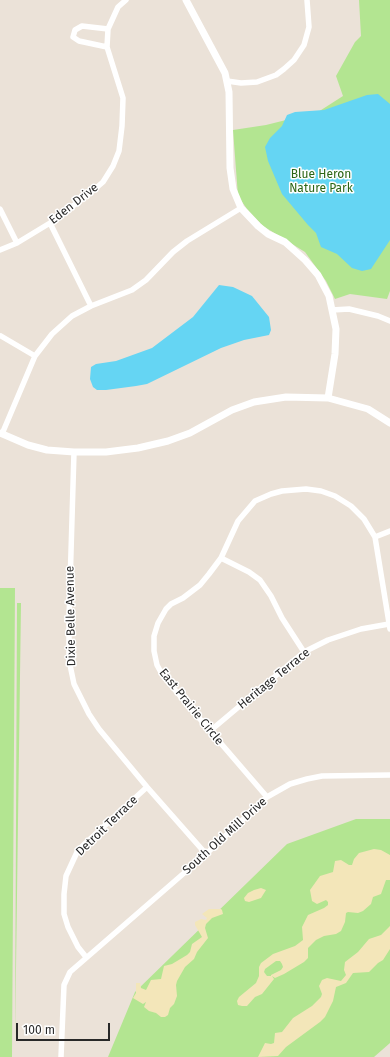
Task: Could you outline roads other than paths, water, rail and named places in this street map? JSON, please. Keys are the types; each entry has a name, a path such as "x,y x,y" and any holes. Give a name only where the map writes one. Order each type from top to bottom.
{"street":[{"name":"Eden Drive","path":"0,250 17,243 50,223 103,182 113,166 119,151 123,98 107,48 108,28 118,7 126,0"},
{"path":"186,0 226,73 229,92 230,168 233,189 241,208 258,226 268,234 285,242 306,260 318,275 329,296 336,329 335,354 328,398"},
{"path":"227,81 241,83 257,82 276,75 294,60 304,45 309,27 307,0"},
{"path":"107,48 79,41 73,37 75,30 82,26 108,28"},
{"path":"241,208 187,241 173,252 146,280 132,290 91,306 72,316 52,334 35,356 1,433 28,446 47,450 106,452 138,448 168,441 190,433 232,410 254,402 286,397 328,398 368,409 390,423"},
{"path":"0,209 17,243"},
{"path":"50,223 91,306"},
{"path":"332,310 349,309 378,316 390,321"},
{"path":"1,336 35,356"},
{"name":"Dixie Belle Avenue","path":"74,452 69,627 69,660 74,684 89,714 99,728 147,787 206,854"},
{"name":"East Prairie Circle","path":"267,797 163,676 157,665 154,651 154,636 158,623 166,609 171,604 183,598 200,585 221,558 238,521 246,511 255,501 271,494 282,490 306,489 321,491 335,496 351,506 364,519 375,538"},
{"path":"389,626 375,538 390,531"},
{"path":"221,558 249,572 260,580 304,652"},
{"name":"Heritage Terrace","path":"210,731 304,652 334,638 360,630 389,626"},
{"name":"South Old Mill Drive","path":"61,1057 64,985 70,972 86,956 206,854 267,797 290,784 322,776 390,775"},
{"name":"Detroit Terrace","path":"86,956 78,947 68,927 64,914 66,876 78,850 147,787"}],"water":[{"path":"378,94 390,104 390,240 371,269 362,271 352,268 337,254 321,247 316,233 282,194 268,161 265,147 270,138 282,126 287,115 295,112 324,110 367,95"},
{"path":"219,285 233,287 252,296 269,317 271,330 269,335 244,340 221,348 147,384 106,390 97,390 93,387 90,379 91,367 96,364 116,361 152,348 193,317"}],"park label":[{"name":"Blue Heron Nature Park","path":"321,182"}]}
